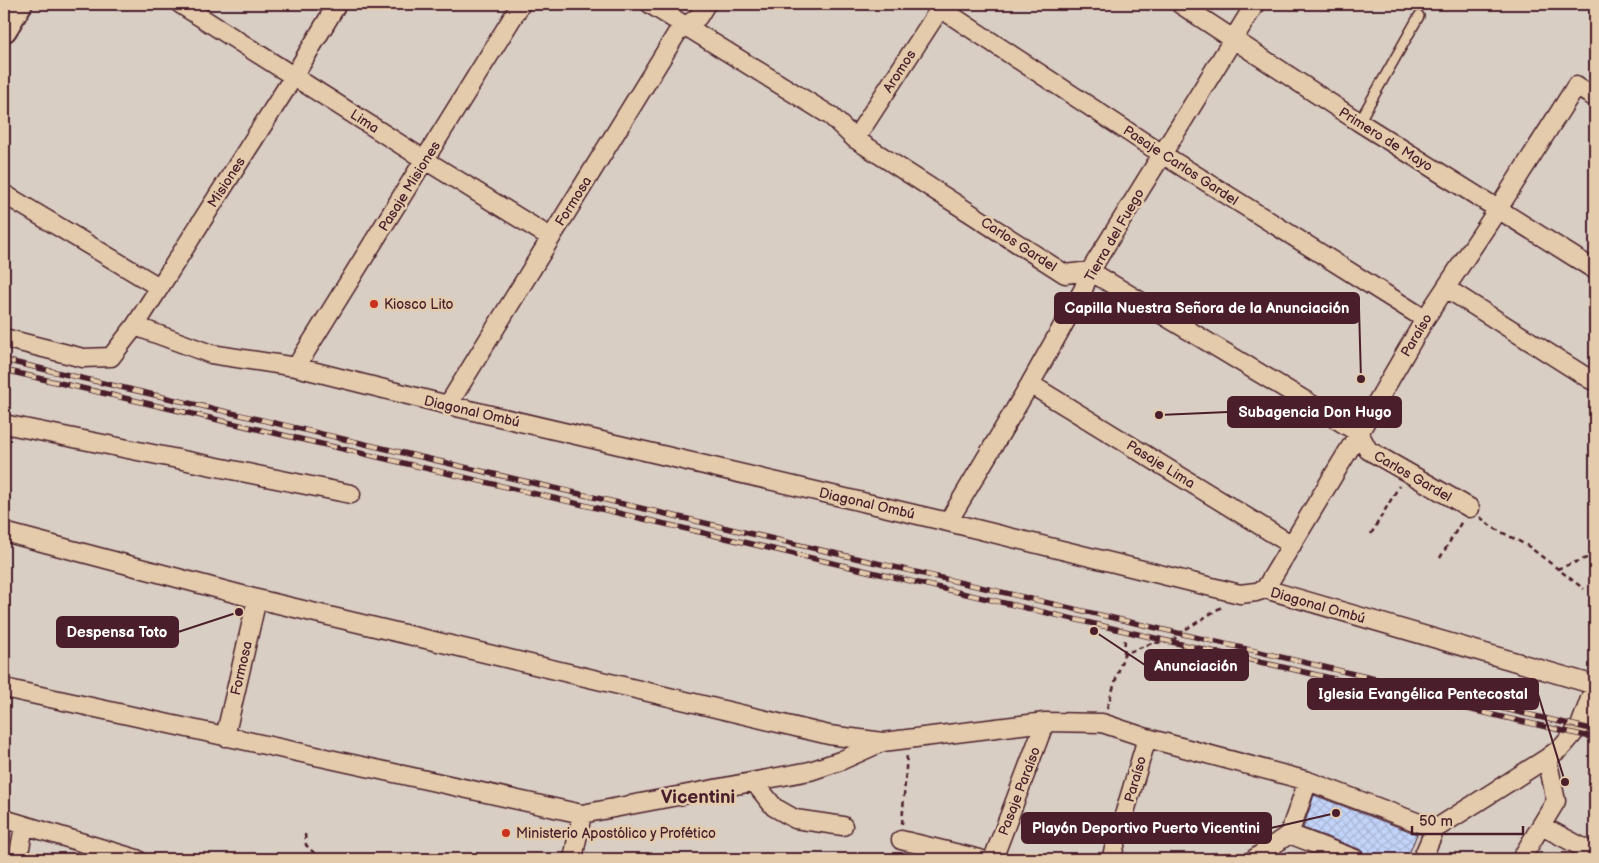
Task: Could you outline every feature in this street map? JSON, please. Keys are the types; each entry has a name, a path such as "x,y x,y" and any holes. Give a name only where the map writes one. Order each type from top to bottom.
{"street":[{"path":"4,29 19,4"},
{"name":"Lima","path":"180,4 424,160 550,237"},
{"name":"Misiones","path":"4,338 82,358 111,357 135,326 338,4"},
{"name":"Pasaje Misiones","path":"296,368 521,4"},
{"name":"Carlos Gardel","path":"650,4 831,116 855,138 1065,274 1090,271 1359,433 1368,450 1470,508"},
{"name":"Formosa","path":"448,405 677,33 698,17 706,4"},
{"name":"Primero de Mayo","path":"1180,4 1359,122 1595,270"},
{"name":"Tierra del Fuego","path":"948,522 1030,384 1083,290 1090,271 1254,4"},
{"name":"Aromos","path":"855,138 941,6"},
{"name":"Pasaje Carlos Gardel","path":"941,6 1162,154 1425,319"},
{"name":"Paraíso","path":"1265,589 1425,319 1576,86 1595,98"},
{"path":"4,194 159,287"},
{"path":"1446,288 1591,380"},
{"name":"Diagonal Ombú","path":"135,326 212,354 296,368 948,522 1240,594 1265,589 1595,685"},
{"name":"Pasaje Lima","path":"1030,384 1292,545"},
{"path":"4,424 351,494"},
{"path":"4,532 257,599 829,735 883,742"},
{"name":"Formosa","path":"225,736 257,599"},
{"path":"1422,859 1435,829 1548,758 1562,747 1580,726 1595,685"},
{"path":"4,688 582,814 810,771 840,761 883,742 1045,722 1102,723 1147,738 1308,781 1435,829"},
{"name":"Pasaje Paraíso","path":"993,859 1045,722"},
{"name":"Paraíso","path":"1115,856 1147,738"},
{"path":"1521,859 1556,801 1548,758"},
{"path":"1254,859 1290,834 1308,781"},
{"path":"754,782 774,806 795,819 843,826"},
{"path":"573,859 582,814"},
{"path":"4,819 101,854 137,859"},
{"path":"18,859 24,826"},
{"path":"1542,826 1595,854"},
{"path":"1290,834 1355,859"},
{"path":"901,840 980,859"}],"lane":[{"path":"1359,122 1419,16"}],"path":[{"path":"1371,534 1407,473"},
{"path":"1440,558 1470,508 1492,527 1528,546 1584,589"},
{"path":"1557,568 1595,555"},
{"path":"1124,654 1152,643 1172,642 1180,633 1240,594"},
{"path":"1102,723 1124,654 1125,640"},
{"path":"901,840 908,738"},
{"path":"306,834 306,845 320,859"}],"building":[{"path":"1314,795 1417,834 1407,859 1372,859 1365,857 1359,849 1303,828"}],"railway":[{"path":"4,360 1595,730"},
{"path":"4,370 1172,642 1595,738"}],"place":[{"name":"Kiosco Lito","path":"374,304"},
{"name":"Capilla Nuestra Señora de la Anunciación","path":"1361,379"},
{"name":"Subagencia Don Hugo","path":"1159,415"},
{"name":"Despensa Toto","path":"239,612"},
{"name":"Anunciación","path":"1094,631"},
{"name":"Iglesia Evangélica Pentecostal","path":"1565,782"},
{"name":"Playón Deportivo Puerto Vicentini","path":"1336,813"},
{"name":"Ministerio Apostólico y Profético","path":"506,833"}],"district":[{"name":"Vicentini","path":"698,796"}]}
